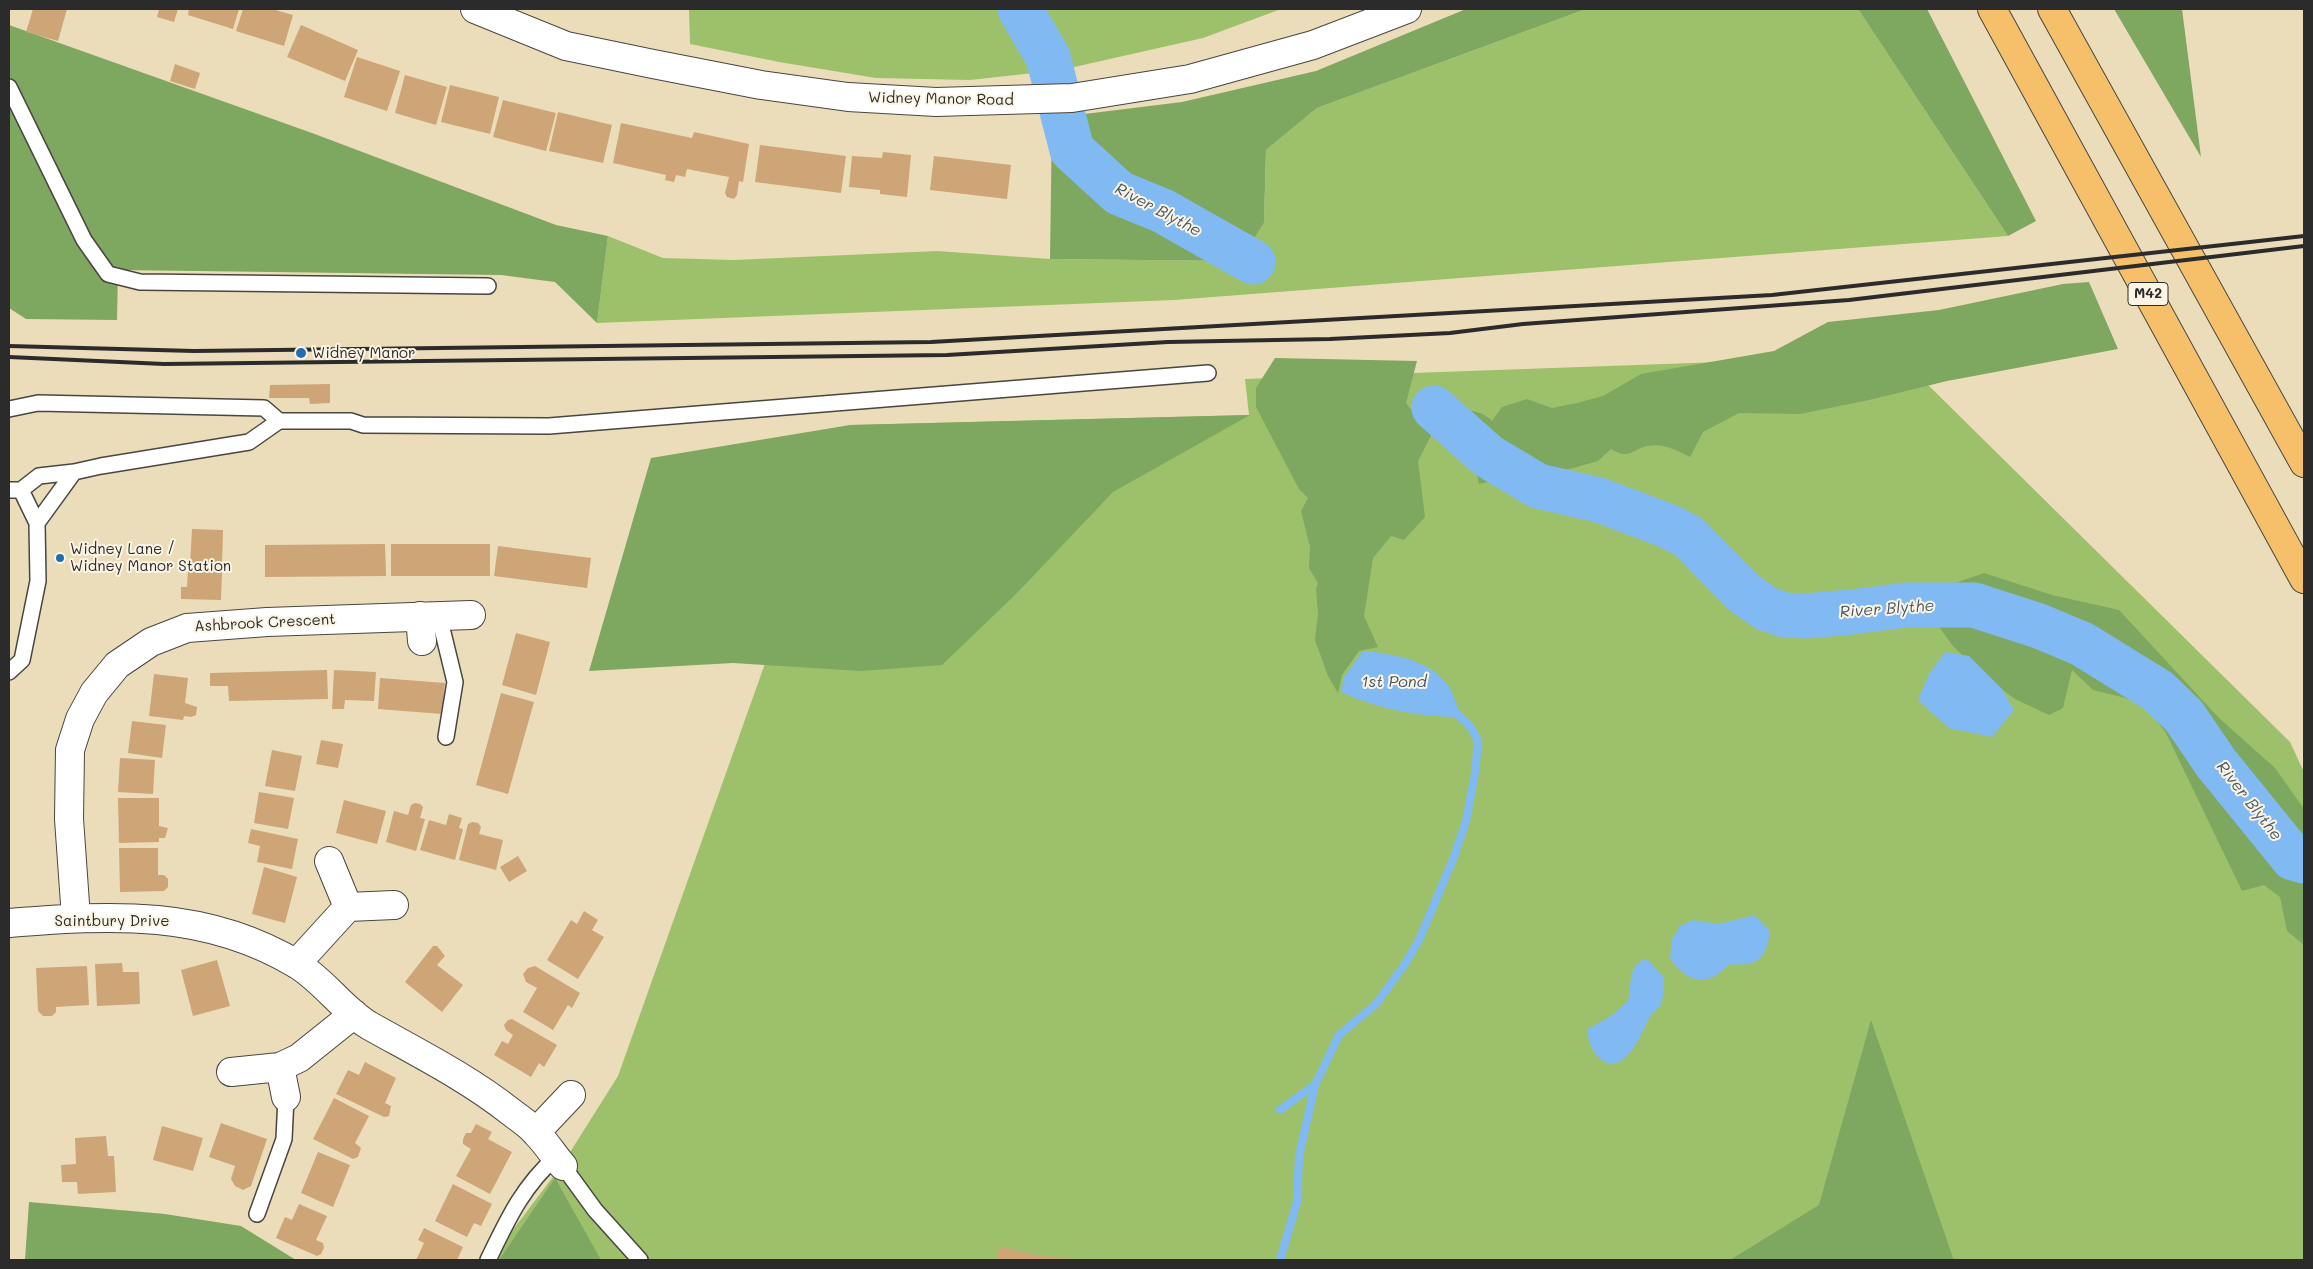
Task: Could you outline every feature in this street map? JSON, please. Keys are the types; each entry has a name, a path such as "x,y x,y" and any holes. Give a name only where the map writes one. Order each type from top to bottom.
{"highway":[{"name":"M42","path":"1992,9 2304,578"},
{"path":"2052,9 2304,463"}],"street":[{"name":"Widney Manor Road","path":"475,9 566,46 761,84 858,97 936,102 1072,98 1190,80 1313,45 1407,9"},
{"name":"Ashbrook Crescent","path":"76,918 69,819 70,750 80,719 94,693 116,665 150,642 186,628 267,622 427,624 471,615"},
{"path":"329,861 348,907"},
{"path":"296,964 348,907 394,905"},
{"name":"Saintbury Drive","path":"9,923 76,918 156,918 194,924 237,936 296,964 334,994 367,1024 482,1089 536,1132 559,1162"},
{"path":"231,1072 280,1067 299,1058 354,1014"},
{"path":"280,1067 286,1098"},
{"path":"536,1132 571,1095"}],"lane":[{"path":"9,87 84,240 108,274 140,282 488,286"},
{"path":"9,672 22,660 38,580 37,523 15,490 39,476 74,472 249,442 279,421 351,421 363,425 549,426 1208,373"},
{"path":"9,410 38,403 264,408 279,421"},
{"path":"37,523 74,472"},
{"path":"427,624 455,682 446,737"},
{"path":"257,1214 284,1138 286,1098"},
{"path":"488,1260 517,1201 539,1172 559,1162 595,1210 640,1260"}],"green space":[{"path":"689,9 1281,9 1203,38 1061,70 970,80 876,78 779,62 690,44"},
{"path":"1466,9 1586,9 1317,108 1266,150 1264,223 1240,261 1050,259 1052,118 1182,102 1316,71"},
{"path":"1586,9 1858,9 2008,236 1174,300 597,323 608,236 663,258 734,260 937,251 1050,259 1240,261 1264,223 1266,150 1317,108"},
{"path":"1858,9 1927,9 2036,221 2008,236"},
{"path":"2114,9 2182,9 2201,157"},
{"path":"9,25 312,133 556,225 608,236 597,323 555,282 501,275 118,270 117,320 26,319 9,308"},
{"path":"2089,282 2118,349 1947,381 1800,414 1739,413 1703,432 1690,457 1670,448 1654,445 1643,447 1627,454 1611,449 1598,461 1566,470 1564,485 1554,513 1504,478 1479,484 1472,451 1451,440 1452,424 1461,410 1481,413 1492,421 1502,407 1527,399 1552,408 1603,396 1641,374 1774,351 1828,322 1939,310 2063,284"},
{"path":"1275,358 1417,361 1406,403 1417,417 1438,422 1418,461 1425,517 1404,540 1391,536 1373,558 1364,616 1378,647 1359,651 1342,675 1338,693 1328,676 1315,640 1318,614 1316,589 1318,583 1309,568 1310,547 1301,511 1308,498 1299,489 1256,407 1256,388"},
{"path":"1776,360 1919,376 2290,742 2304,772 2304,1260 490,1260 562,1165 618,1076 850,425 1249,415 1245,379"},
{"path":"1250,415 1113,492 1017,593 942,665 861,671 733,663 589,671 651,458 850,425"},
{"path":"1984,573 2052,595 2119,610 2219,718 2275,768 2304,809 2304,945 2287,931 2280,897 2264,885 2242,891 2166,733 2149,710 2130,699 2093,690 2072,670 2063,708 2049,715 2015,699 1980,673 1953,646 1939,627 1938,589"},
{"path":"1871,1020 1953,1258 1957,1260 1730,1260 1819,1205"},
{"path":"555,1178 601,1260 499,1260"},
{"path":"29,1202 165,1214 241,1226 296,1260 25,1260"}],"water":[{"name":"1st Pond","path":"1363,651 1408,659 1435,672 1446,682 1454,695 1458,710 1453,717 1410,713 1368,703 1341,692 1344,677"},
{"path":"1945,652 1969,656 2002,689 2014,710 1992,737 1949,728 1918,700 1929,674"},
{"path":"1755,915 1770,931 1763,955 1754,962 1739,965 1729,964 1713,977 1698,979 1684,973 1670,959 1672,939 1681,925 1693,920 1718,924"},
{"path":"1647,959 1664,977 1661,1004 1651,1015 1629,1054 1618,1063 1610,1064 1598,1057 1594,1051 1590,1044 1588,1029 1611,1016 1628,1001 1633,970 1641,961"}],"building":[{"path":"33,9 67,9 58,41 26,32"},
{"path":"159,9 178,9 174,22 157,17"},
{"path":"189,9 239,9 233,29 188,15"},
{"path":"243,9 272,9 293,15 284,46 236,31"},
{"path":"301,25 358,50 345,81 287,57"},
{"path":"357,57 400,71 387,111 344,97"},
{"path":"175,64 200,73 195,89 170,81"},
{"path":"405,75 447,87 436,125 395,113"},
{"path":"450,85 499,97 490,134 441,122"},
{"path":"503,100 556,113 546,151 493,137"},
{"path":"558,112 612,125 603,163 549,151"},
{"path":"621,123 692,138 694,132 749,144 743,182 739,181 737,195 734,199 727,197 725,193 729,177 687,169 685,177 676,175 674,182 665,180 666,175 613,163"},
{"path":"760,145 846,156 841,193 755,182"},
{"path":"883,152 911,155 907,197 880,194 880,190 849,187 852,156 882,158"},
{"path":"934,156 1011,165 1007,199 930,190"},
{"path":"330,384 330,403 310,404 309,398 269,398 270,385"},
{"path":"192,529 223,530 222,565 190,564"},
{"path":"385,544 386,576 265,577 265,545"},
{"path":"391,544 490,544 490,576 391,576"},
{"path":"498,546 591,558 587,588 494,576"},
{"path":"188,571 222,572 221,600 181,599 181,587 187,587"},
{"path":"516,633 550,642 536,695 502,685"},
{"path":"327,670 328,699 229,701 228,686 210,686 210,673"},
{"path":"334,670 376,672 374,701 345,700 344,709 332,709"},
{"path":"154,674 188,678 185,703 197,707 196,715 191,717 184,716 183,720 149,716"},
{"path":"380,678 445,683 442,714 378,709"},
{"path":"501,693 534,702 508,794 476,785"},
{"path":"132,721 166,725 162,758 128,753"},
{"path":"321,740 343,744 338,768 316,764"},
{"path":"272,750 302,756 295,791 265,786"},
{"path":"120,758 155,760 153,794 118,792"},
{"path":"259,792 294,798 288,829 254,823"},
{"path":"118,798 159,798 159,826 168,828 165,838 159,838 159,842 119,843"},
{"path":"344,800 386,811 377,844 336,833"},
{"path":"415,803 423,807 420,818 425,819 416,851 386,842 394,811 408,815 411,805"},
{"path":"449,814 462,818 459,828 463,829 455,860 420,850 429,820 446,825"},
{"path":"472,822 478,823 481,827 479,834 503,840 496,870 459,860 468,824"},
{"path":"251,829 298,839 292,869 257,862 260,846 248,843"},
{"path":"119,848 158,848 158,875 164,875 168,879 168,887 164,891 120,892"},
{"path":"518,856 527,871 509,882 500,867"},
{"path":"264,867 297,877 285,923 252,914"},
{"path":"584,911 598,920 592,930 604,937 578,979 547,960 571,920 577,924"},
{"path":"433,946 437,946 445,956 437,965 463,985 442,1012 405,982"},
{"path":"217,960 230,1006 193,1016 181,970"},
{"path":"122,963 123,972 139,972 140,1004 97,1006 95,964"},
{"path":"87,966 89,1005 56,1007 56,1012 52,1016 43,1016 38,1011 36,968"},
{"path":"535,966 580,993 572,1008 568,1005 553,1030 523,1012 537,988 526,982 523,974 528,968"},
{"path":"512,1019 557,1045 544,1067 539,1063 531,1077 494,1055 502,1041 508,1044 513,1035 506,1030 504,1025 508,1020"},
{"path":"365,1062 396,1078 385,1103 391,1106 389,1116 384,1117 336,1094 348,1070 359,1075"},
{"path":"334,1098 369,1116 355,1143 361,1148 358,1157 353,1159 313,1139"},
{"path":"221,1123 267,1139 251,1186 243,1190 235,1186 231,1179 235,1166 209,1157"},
{"path":"476,1124 492,1132 488,1139 512,1152 490,1194 456,1176 471,1149 463,1144 463,1139 466,1133 471,1133"},
{"path":"162,1126 203,1138 193,1171 153,1160"},
{"path":"106,1136 108,1156 114,1156 116,1192 78,1194 77,1182 62,1182 61,1165 76,1164 75,1138"},
{"path":"318,1152 350,1165 333,1207 301,1193"},
{"path":"453,1184 492,1204 481,1226 474,1223 467,1237 435,1221"},
{"path":"299,1204 327,1216 316,1240 323,1243 324,1248 321,1254 317,1256 276,1238 285,1217 292,1220"},
{"path":"424,1228 463,1247 457,1260 416,1260 424,1243 418,1240"},
{"path":"999,1246 1036,1255 1081,1260 997,1260"}],"waterway":[{"name":"River Blythe","path":"1020,9 1048,57 1072,150 1119,193 1163,211 1253,262"},
{"name":"River Blythe","path":"1434,408 1488,456 1538,486 1599,500 1668,526 1689,537 1744,593 1767,609 1785,615 1805,616 1906,605 1974,605 2039,626 2082,644 2158,691 2184,716 2216,763 2293,858 2304,861"},
{"path":"1280,1260 1297,1202 1299,1156 1315,1085 1339,1035 1376,1004 1405,964 1419,940 1454,857 1466,821 1475,773 1478,741 1470,726 1456,713"},
{"path":"1280,1110 1313,1086"}],"railway":[{"path":"9,346 194,351 931,342 1772,295 2304,236"},
{"path":"9,357 164,364 947,355 1168,342 1330,339 1450,333 1523,324 1849,300 2304,246"}],"place":[{"name":"Widney Manor","path":"301,353"},
{"name":"Widney Lane / Widney Manor Station","path":"60,558"}]}
